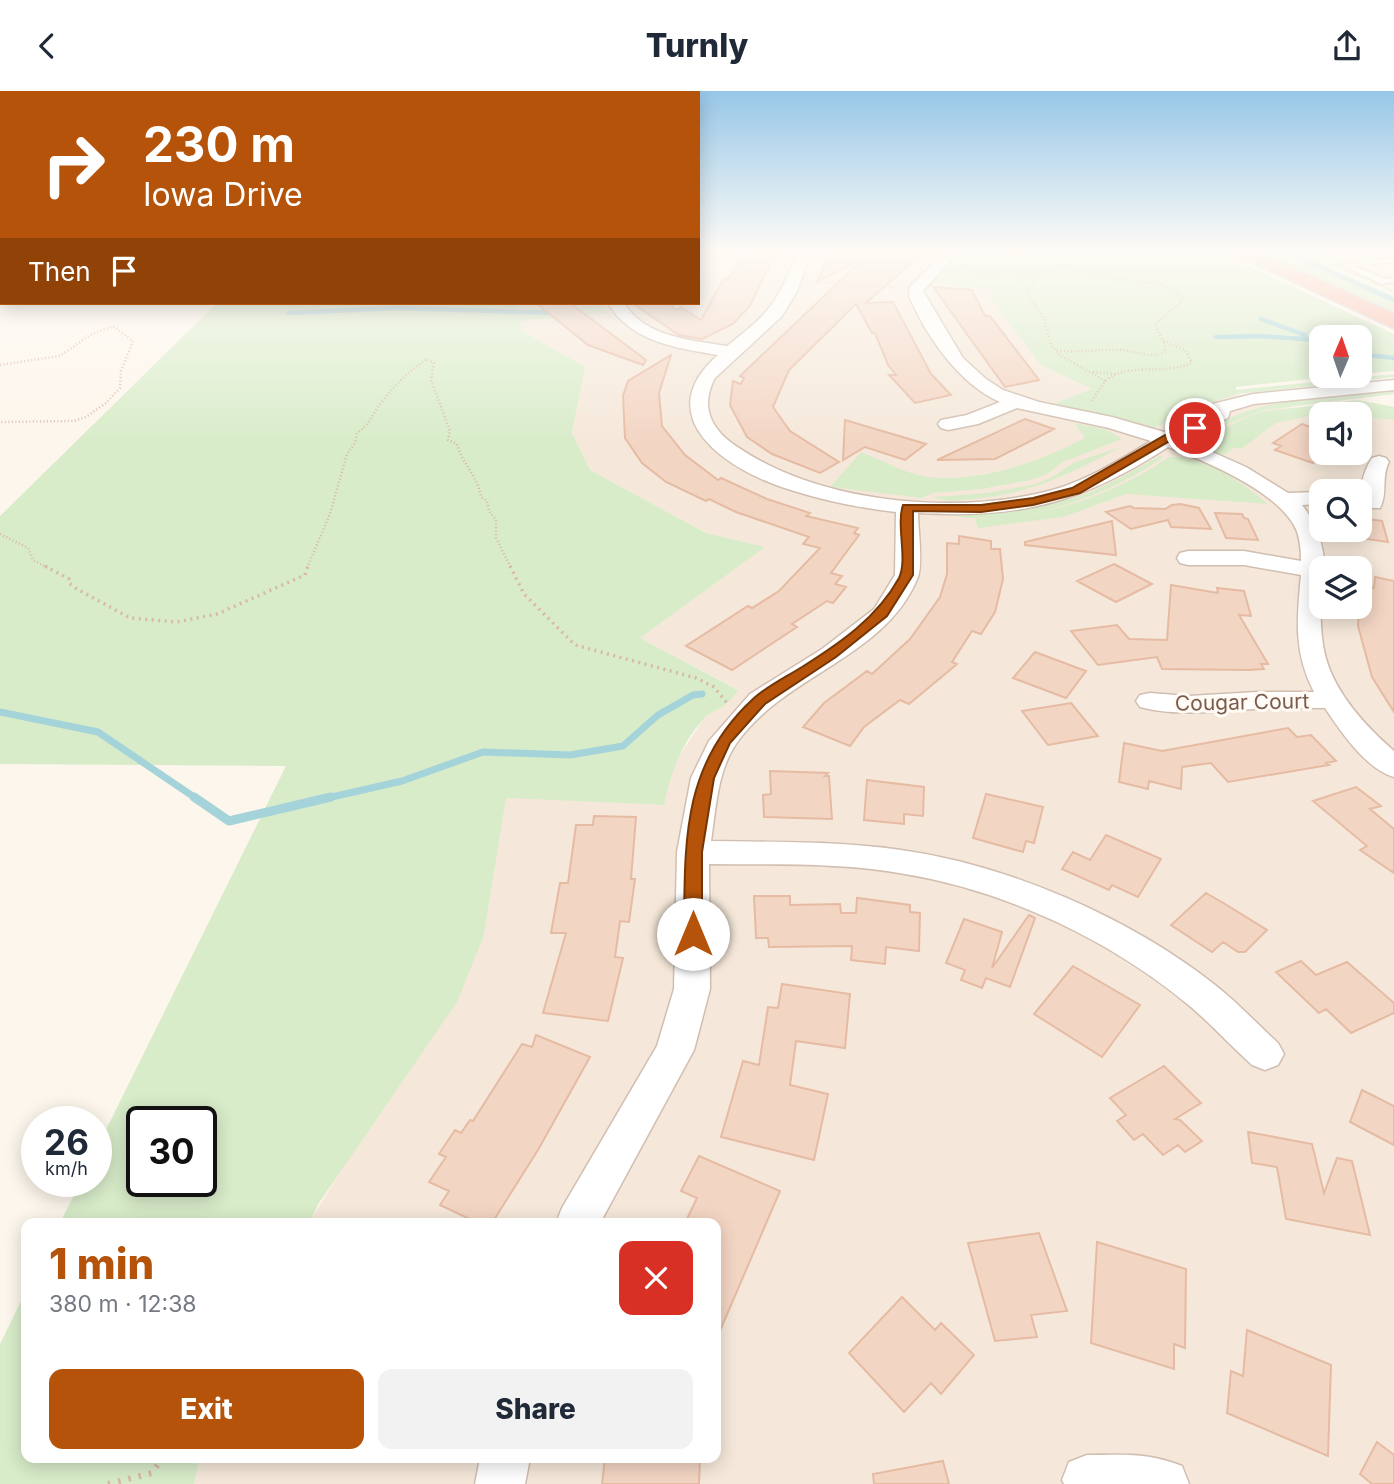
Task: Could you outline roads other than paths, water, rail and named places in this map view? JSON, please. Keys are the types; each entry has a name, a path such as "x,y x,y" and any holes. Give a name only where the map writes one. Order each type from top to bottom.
{"street":[{"path":"623,315 655,335 732,352"},
{"path":"775,315 706,379 698,401 699,418 711,437 735,458 786,482 846,499 907,507 981,508 1033,501 1076,490 1168,438 1221,414 1221,409 1253,399 1394,385"},
{"path":"929,315 953,356 965,370 996,393 1018,401 1168,438 1241,473 1284,500 1307,533 1314,556"},
{"path":"948,424 971,420 1018,401"},
{"path":"1372,479 1379,462"},
{"path":"1284,500 1309,499"},
{"path":"1372,503 1394,507"},
{"path":"580,1218 675,1050 692,989 693,852 706,778 723,741 760,700 831,654 883,614 907,575 907,507"},
{"path":"1188,558 1244,558 1309,569"},
{"path":"1309,618 1310,649 1319,674 1356,728 1394,767"},
{"name":"Cougar Court","path":"1150,701 1189,705 1257,699 1335,700"},
{"path":"693,852 836,855 906,862 1007,888 1111,934 1201,995 1265,1054"},
{"path":"500,1484 504,1463"},
{"path":"1087,1480 1150,1480 1164,1484"}],"waterway":[{"path":"1261,319 1305,335"},
{"path":"1216,337 1309,339"},
{"path":"1372,355 1394,358"},
{"path":"323,799 402,781 483,752 570,755 623,746 658,715 693,695 702,694"},
{"path":"0,712 98,732 197,799"},
{"path":"194,797 229,821 331,797"}]}
